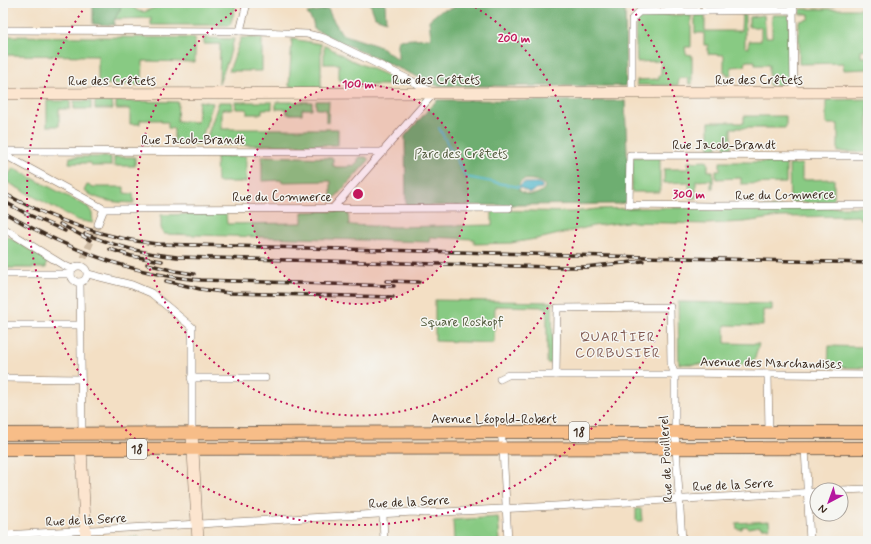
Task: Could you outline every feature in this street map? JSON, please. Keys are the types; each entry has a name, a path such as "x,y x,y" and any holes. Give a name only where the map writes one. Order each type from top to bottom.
{"main road":[{"name":"Avenue Léopold-Robert","path":"3,434 192,432 868,432"},
{"path":"81,449 82,434"},
{"name":"18","path":"3,449 868,448"}],"street":[{"path":"240,31 247,3"},
{"path":"632,93 632,19 639,12 793,7 794,93"},
{"path":"3,30 240,31 307,34 324,38 434,93 333,208"},
{"name":"Rue des Crêtets","path":"3,94 868,92"},
{"name":"Rue Jacob-Brandt","path":"3,151 383,152"},
{"path":"3,154 104,209 98,224"},
{"name":"Rue Jacob-Brandt","path":"629,205 630,155 868,156"},
{"name":"Rue du Commerce","path":"629,205 868,205"},
{"name":"Rue du Commerce","path":"104,209 509,208"},
{"path":"3,228 72,272"},
{"path":"81,266 84,258"},
{"path":"80,282 73,279 72,272 76,266 81,266 86,269 88,274"},
{"path":"3,274 72,272"},
{"path":"80,282 84,281 88,274"},
{"path":"88,274 132,285 151,293 192,327 192,432 198,541"},
{"path":"80,282 82,434"},
{"name":"Rue de Pouillerel","path":"556,375 557,308 670,307 671,364 675,375 675,432 682,541"},
{"path":"3,325 80,325"},
{"name":"Avenue des Marchandises","path":"500,379 508,375 675,375 678,373 868,375"},
{"path":"768,374 768,432"},
{"path":"3,378 81,378"},
{"path":"192,378 265,378"},
{"path":"257,449 265,446 269,442 272,438 272,432"},
{"path":"501,432 504,449 508,541"},
{"path":"805,448 810,541"},
{"path":"81,449 86,536"},
{"path":"849,490 868,489"},
{"name":"Rue de la Serre","path":"3,535 86,536 197,524 808,492"},
{"path":"383,515 384,541"}],"green space":[{"path":"93,3 121,3 114,25 93,24"},
{"path":"121,3 128,3 138,11 144,12 156,7 157,3 237,3 230,25 151,25 151,18 114,19 120,10"},
{"path":"370,3 385,3 386,21 375,17"},
{"path":"453,3 625,3 626,86 438,86 314,29 313,22 307,13 328,9 342,34 381,47 398,60 398,40 431,38 429,20 440,11 454,8"},
{"path":"762,3 790,3 790,5 762,5"},
{"path":"799,3 834,3 834,6 799,5"},
{"path":"800,9 865,9 867,11 867,49 861,50 861,57 868,57 868,69 844,70 843,63 799,64 799,21 809,19 809,14 800,14"},
{"path":"639,15 691,15 691,47 685,47 686,54 692,55 692,84 689,84 688,78 679,78 678,85 637,85 637,80 659,79 659,75 661,75 661,61 637,62 636,25"},
{"path":"695,15 705,15 705,31 741,31 742,15 745,15 745,47 749,48 749,41 761,41 761,27 749,27 749,17 764,15 766,37 772,37 772,15 790,15 790,85 769,85 769,65 755,65 755,61 746,61 745,66 731,67 731,75 724,73 724,55 708,54 708,45 704,45 704,33 695,33"},
{"path":"3,36 195,38 195,62 143,61 142,85 98,84 98,56 3,55"},
{"path":"204,38 234,39 219,84 220,44 204,44"},
{"path":"241,38 262,38 262,71 229,71"},
{"path":"292,39 321,44 321,88 289,86"},
{"path":"324,45 351,60 404,83 403,85 352,85 352,80 339,80 339,64 324,64"},
{"path":"868,99 868,152 838,152 838,124 826,124 826,100"},
{"name":"Parc des Crêtets","path":"437,100 625,101 629,202 618,204 406,206 405,136","holes":["523,180 541,182 545,186 544,189 532,195 525,194 519,190 519,184"]},
{"path":"47,101 70,101 70,109 59,109 59,126 47,126"},
{"path":"74,101 91,101 91,109 74,109"},
{"path":"95,101 112,101 113,109 95,109"},
{"path":"116,101 178,102 177,121 197,122 199,101 213,103 200,144 178,145 174,144 174,129 168,128 168,122 161,122 161,120 140,120 140,124 130,124 130,109 116,109"},
{"path":"316,101 329,101 328,123 326,122 326,109 316,109"},
{"path":"219,102 232,102 233,109 222,109 222,129 338,129 338,145 218,145 218,140 206,140"},
{"path":"235,102 272,102 272,109 262,109 262,114 247,114 247,109 236,109"},
{"path":"276,102 312,102 312,109 302,109 302,114 287,114 287,109 276,109"},
{"path":"744,116 786,116 786,128 731,128 731,149 725,149 724,144 717,144 717,149 709,149 709,122 744,123"},
{"path":"246,156 246,182 217,182 216,157"},
{"path":"262,156 333,158 333,166 335,167 347,167 350,165 354,166 359,157 366,157 369,160 331,202 331,181 262,181"},
{"path":"70,157 111,157 111,166 92,166 91,163 69,163"},
{"path":"114,157 135,157 135,166 114,166"},
{"path":"632,157 660,157 660,192 632,192"},
{"path":"707,161 708,171 713,171 713,188 711,188 711,180 696,181 696,198 690,198 689,182 664,183 664,169 688,169 688,162"},
{"path":"720,162 786,162 786,183 741,184 741,178 716,179 716,171 720,171"},
{"path":"802,164 802,180 834,179 834,203 790,202 789,165"},
{"path":"13,168 88,207 92,213 93,223 77,220 5,181"},
{"path":"87,185 94,187 124,187 124,193 133,194 134,203 114,202 96,197 84,191"},
{"path":"868,207 868,219 861,219 858,216 780,217 744,222 707,224 628,222 593,226 542,238 511,243 474,244 474,239 430,237 429,242 164,234 161,228 161,215 226,213 227,224 302,223 302,212 348,211 349,225 394,227 492,225 492,210 573,212 597,209 638,208"},
{"path":"3,237 9,237 47,261 46,268 3,268"},
{"name":"Square Roskopf","path":"435,300 552,302 553,363 547,363 547,307 495,306 494,343 435,341"},
{"path":"678,302 772,304 772,310 763,310 763,326 725,325 725,343 759,344 753,365 679,364"},
{"path":"829,346 868,347 868,368 828,367"},
{"path":"636,509 641,509 642,521 636,521"},
{"path":"498,517 500,541 454,541 453,520"},
{"path":"769,521 770,528 761,528 760,526 748,528 747,526 742,527 742,529 737,529 736,523"},
{"path":"139,537 139,541 94,541 94,540"}],"water":[{"path":"523,183 538,183 542,185 542,188 536,189 530,193 519,187"}],"waterway":[{"path":"439,128 466,177 519,187"}],"tunnel":[{"path":"84,258 98,224"}],"railway":[{"path":"7,195 61,220 80,227 118,237 157,244 868,263"},
{"path":"3,201 27,214 65,231"},
{"path":"3,212 49,237 74,248 123,266 175,277 201,280 394,286"},
{"path":"60,224 90,240"},
{"path":"85,234 130,249 177,257 589,267"},
{"path":"110,249 131,256 162,261"},
{"path":"584,267 643,261"},
{"path":"147,264 194,274"},
{"path":"166,281 200,289 229,293 393,297"},
{"path":"386,281 419,282"}],"district":[{"name":"QUARTIER CORBUSIER","path":"618,344"}]}
